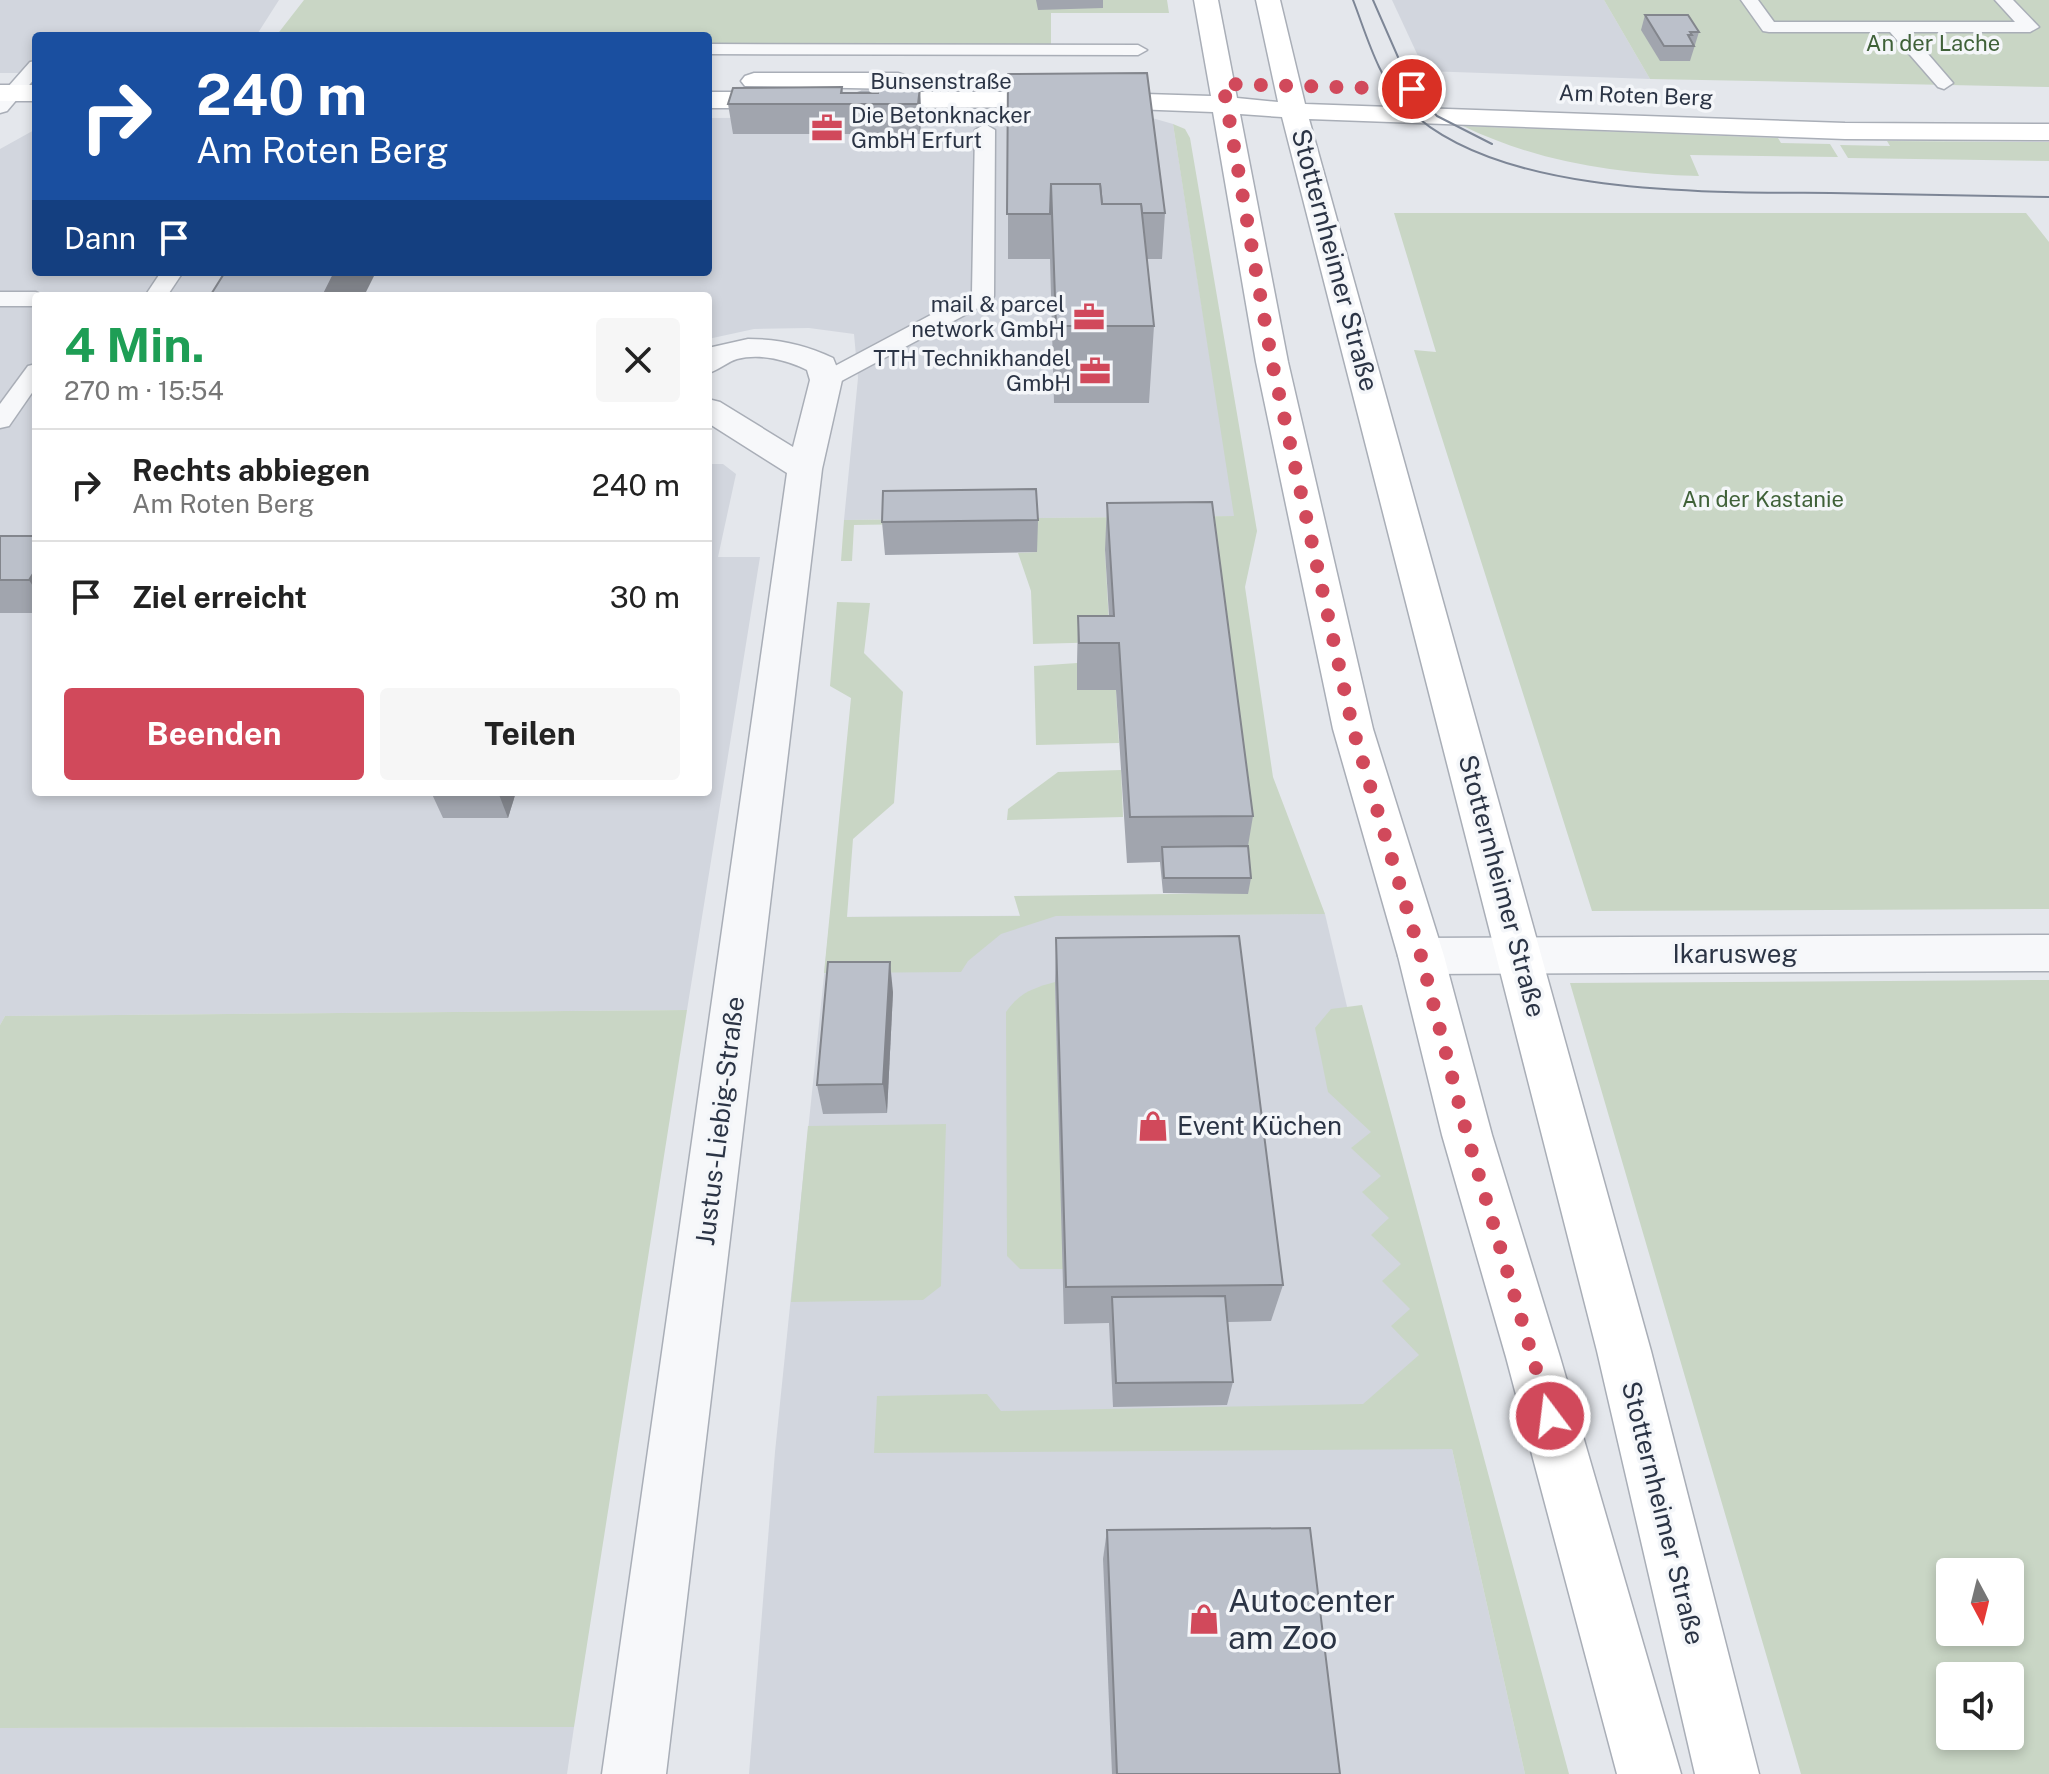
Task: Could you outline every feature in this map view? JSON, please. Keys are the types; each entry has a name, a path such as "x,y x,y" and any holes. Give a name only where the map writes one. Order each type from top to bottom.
{"main road":[{"path":"1206,0 1272,362 1353,729 1421,956 1467,1135 1533,1357 1649,1774"},
{"name":"Stotternheimer Straße","path":"1268,0 1301,94 1628,1366 1727,1774"},
{"name":"Bunsenstraße","path":"712,81 1225,94"},
{"path":"1938,92 1963,102"},
{"name":"Bunsenstraße","path":"712,100 1110,100 1225,94"},
{"name":"Am Roten Berg","path":"1225,94 1301,94 1830,130 2049,132"}],"street":[{"path":"712,361 727,353 767,348 806,356 822,365 826,380"},
{"name":"Justus-Liebig-Straße","path":"634,1774 805,469 826,380"},
{"path":"712,411 805,469"},
{"name":"Ikarusweg","path":"1421,956 2049,953"}],"lane":[{"path":"1749,0 1769,27 2030,27 2003,0"},
{"path":"1895,27 1938,92"},
{"path":"712,49 1138,50"},
{"path":"12,97 32,71"},
{"path":"826,380 983,296 985,130"},
{"path":"0,299 32,299"},
{"path":"0,421 32,377"}],"shaded area":[{"path":"0,0 279,0 259,32 32,32 32,73 0,73"},
{"path":"1392,0 1604,0 1650,79 1425,71"},
{"path":"1145,116 1173,124 1235,516 844,520 858,378 854,334 809,328 754,329 712,338 712,292 32,292 32,796 712,796 712,464 723,464 736,474 718,557 760,557 687,1010 5,1016 0,1025 0,149 32,131 32,276 712,276 712,118"},
{"path":"1325,914 1452,1449 1525,1774 749,1774 775,1452 830,917"},
{"path":"574,1727 567,1774 0,1774 0,1728"}],"green space":[{"path":"304,0 1167,0 1169,13 1051,13 1051,49 712,49 712,32 279,32"},
{"name":"An der Lache","path":"1604,0 2049,0 2049,87 1650,79"},
{"path":"1173,124 1185,129 1190,138 1257,531 1245,587 1273,777 1325,914 1056,916 1001,934 968,961 961,972 824,973 851,698 830,686 837,602 870,603 864,653 903,692 894,803 853,839 847,917 1020,916 1014,896 1248,893 1105,550 1110,642 1033,644 1031,591 1018,553 1037,552 1035,522 854,525 852,561 841,561 844,520 1234,516"},
{"path":"1463,126 1778,138 1781,143 1830,144 1838,157 1690,155 1699,176 1638,172 1549,157"},
{"path":"1887,141 2049,142 2049,161 1848,158 1840,145 1890,146"},
{"name":"An der Kastanie","path":"1394,213 2026,213 2049,242 2049,909 1592,911 1414,350 1436,352"},
{"path":"1077,663 1078,690 1116,690 1119,743 1036,745 1034,666"},
{"path":"1121,770 1123,817 1007,820 1008,809 1058,772"},
{"path":"2049,980 2049,1774 1801,1774 1570,983"},
{"path":"1055,982 1063,1269 1020,1269 1007,1256 1006,1012 1027,992"},
{"path":"1362,1005 1569,1774 1525,1774 1452,1449 874,1453 877,1396 987,1394 1001,1411 1363,1404 1419,1355 1391,1326 1410,1309 1382,1281 1401,1264 1371,1235 1389,1218 1362,1192 1381,1176 1351,1148 1371,1132 1328,1092 1315,1028 1331,1009"},
{"path":"687,1010 574,1727 0,1728 0,1025 5,1016"},
{"path":"946,1124 941,1286 923,1300 791,1302 808,1126"}],"building":[{"path":"1645,15 1688,15 1699,32 1688,35 1694,46 1664,46"},
{"path":"1147,73 1165,213 1142,213 1141,204 1102,204 1100,184 1051,184 1050,214 1007,214 1008,74"},
{"path":"842,87 841,93 878,93 879,87 920,87 918,104 728,104 733,88"},
{"path":"1051,184 1100,184 1102,204 1141,204 1154,326 1056,326"},
{"path":"222,276 333,276 325,292 212,292"},
{"path":"1036,489 1038,520 882,522 883,491"},
{"path":"1212,502 1253,816 1130,817 1119,643 1079,643 1078,616 1114,616 1107,503"},
{"path":"0,536 32,536 32,575 29,580 0,580"},
{"path":"1248,846 1251,878 1164,878 1162,847"},
{"name":"Event Küchen","path":"1239,936 1283,1285 1066,1287 1056,938"},
{"path":"828,962 890,962 883,1084 817,1085"},
{"path":"1225,1296 1233,1382 1116,1383 1112,1297"},
{"name":"Autocenter am Zoo","path":"1310,1528 1340,1774 1117,1774 1107,1530"}],"tram line":[{"path":"1353,0 1381,71 1397,97 1446,137 1495,159 1549,174 1608,184 1668,189 2049,197"},
{"path":"1373,0 1412,89 1437,116 1492,144"}],"place":[{"name":"Die Betonknacker GmbH Erfurt","path":"827,128"},
{"name":"mail & parcel network GmbH","path":"1089,317"},
{"name":"TTH Technikhandel GmbH","path":"1095,371"},
{"name":"Event Küchen","path":"1153,1126"},
{"name":"Autocenter am Zoo","path":"1204,1619"}],"route":[{"path":"1412,89 1223,84 1272,362 1353,729 1421,956 1467,1135 1550,1416"}]}
